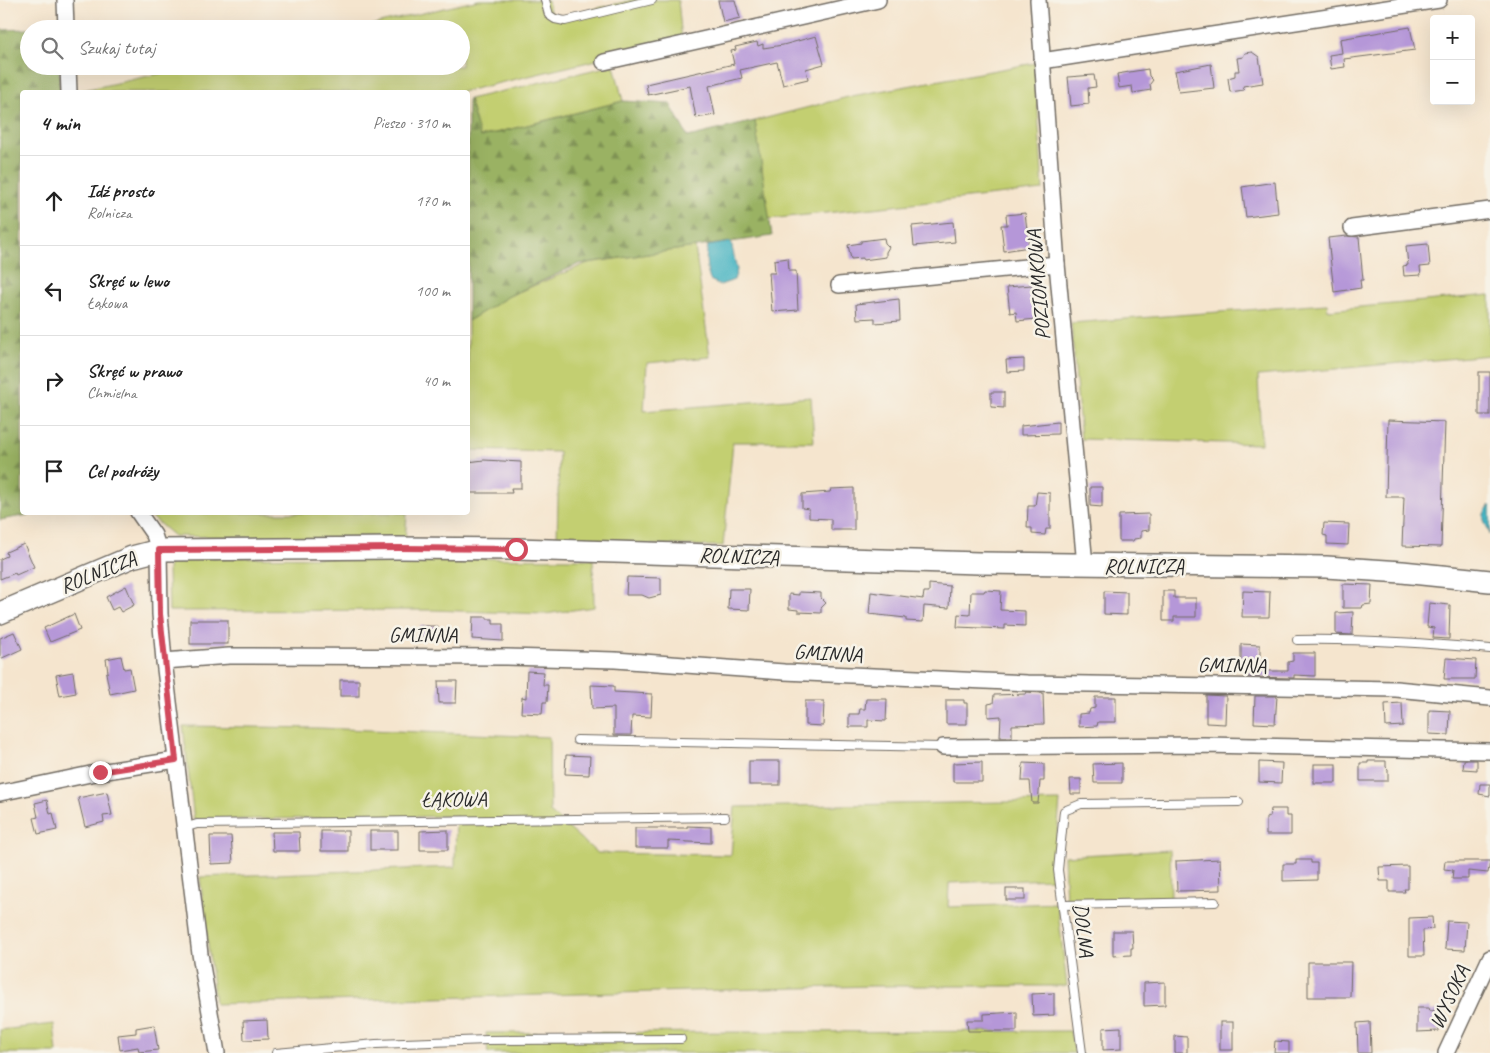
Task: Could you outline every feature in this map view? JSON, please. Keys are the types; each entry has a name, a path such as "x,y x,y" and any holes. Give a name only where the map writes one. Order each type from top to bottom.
{"street":[{"path":"65,0 66,20"},
{"path":"604,62 878,0"},
{"name":"POZIOMKOWA","path":"1038,0 1057,264 1085,565"},
{"path":"1042,61 1439,0"},
{"path":"68,75 69,90"},
{"path":"1352,228 1490,210"},
{"path":"840,285 1057,264"},
{"path":"140,515 154,535 159,550 160,614 164,661 200,954 217,1053"},
{"name":"ROLNICZA","path":"0,613 132,557 159,550 516,549 1085,565 1326,567 1490,581"},
{"name":"GMINNA","path":"164,661 229,656 536,657 615,660 784,672 1026,683 1396,689 1490,698"},
{"path":"942,747 1204,745 1490,751"},
{"path":"0,793 100,772 176,760"},
{"name":"WYSOKA","path":"1446,1053 1490,958"}],"lane":[{"path":"545,0 549,15 565,21 652,0"},
{"path":"1297,640 1434,644 1490,649"},
{"path":"578,740 942,747"},
{"name":"DOLNA","path":"1082,1053 1058,870 1064,811 1081,804 1239,802"},
{"name":"ŁĄKOWA","path":"184,828 197,824 725,817"},
{"path":"1063,905 1215,902"},
{"path":"276,1053 376,1044 497,1040 680,1039"}],"green space":[{"path":"479,0 548,0 550,12 559,17 633,0 678,0 682,40 470,90 84,90 153,75 470,75 470,20 393,20"},
{"path":"20,29 20,75 59,75 60,90 20,90 20,515 29,515 0,520 0,30"},
{"path":"1035,63 1043,190 769,219 755,121 852,96"},
{"path":"614,65 623,101 479,137 470,99"},
{"path":"623,101 670,104 688,137 755,121 772,236 579,264 509,296 470,320 470,102 480,137"},
{"path":"695,247 710,357 647,363 644,411 811,397 814,442 733,442 723,546 557,543 559,452 470,450 470,320 509,296 588,263"},
{"path":"1490,295 1490,355 1258,376 1261,444 1081,439 1071,323 1327,304 1328,310"},
{"path":"149,515 407,515 405,541 174,536"},
{"path":"172,557 593,559 594,607 545,614 432,610 169,611 168,568"},
{"path":"183,726 317,728 549,737 550,812 597,853 731,855 735,807 1060,801 1053,879 949,883 948,907 1057,903 1067,986 872,986 215,1004 200,877 455,867 456,816 194,820"},
{"path":"1170,850 1171,899 1066,901 1064,856"},
{"path":"54,1024 57,1053 0,1053 0,1030"},
{"path":"1070,1031 1075,1053 488,1053 486,1033"}],"water":[{"path":"731,242 737,270 734,280 720,285 710,280 706,259 708,246"},
{"path":"1490,505 1490,535 1485,523 1484,513"}],"building":[{"path":"718,0 735,0 740,18 723,22"},
{"path":"1410,27 1415,50 1344,59 1345,67 1331,69 1329,55 1342,53 1340,39"},
{"path":"816,36 824,64 806,69 808,79 783,85 777,62 740,70 742,78 709,86 715,115 696,118 690,86 648,95 646,84 734,64 731,51 736,50 735,47 757,42 758,46 763,44 763,48"},
{"path":"1252,52 1259,57 1263,83 1243,86 1244,90 1230,92 1228,78 1235,76 1235,71 1239,71 1237,58 1243,57 1245,53"},
{"path":"1211,64 1214,88 1179,92 1175,71"},
{"path":"1148,69 1149,76 1153,80 1150,84 1151,90 1133,93 1132,86 1119,88 1117,74"},
{"path":"1094,75 1096,87 1088,88 1089,104 1071,106 1068,77"},
{"path":"1275,182 1278,213 1246,217 1242,187"},
{"path":"1025,213 1029,247 1004,251 1001,225 1007,225 1006,215"},
{"path":"953,222 955,242 914,246 912,226"},
{"path":"1359,237 1363,280 1360,280 1361,288 1334,292 1328,238"},
{"path":"884,238 885,243 889,247 886,257 863,260 863,258 851,259 848,245"},
{"path":"1428,244 1430,266 1420,267 1421,275 1404,276 1403,266 1408,265 1406,246"},
{"path":"788,258 789,271 796,271 798,310 772,312 769,273 775,273 774,260"},
{"path":"1032,285 1036,319 1017,321 1016,312 1010,313 1007,287"},
{"path":"899,299 900,321 875,323 875,318 857,319 856,304"},
{"path":"1024,359 1024,371 1007,372 1006,360"},
{"path":"1479,372 1490,372 1490,415 1479,415"},
{"path":"991,392 1004,392 1004,408 991,407"},
{"path":"1388,420 1445,422 1441,547 1402,546 1404,497 1386,497"},
{"path":"1058,422 1058,434 1021,435 1021,426"},
{"path":"484,460 521,462 521,488 511,488 512,493 470,493 470,462"},
{"path":"1090,487 1102,487 1102,507 1090,506"},
{"path":"854,488 854,530 831,530 831,519 809,518 809,509 802,508 802,494 830,492 831,489"},
{"path":"1037,492 1050,493 1050,529 1046,529 1045,535 1032,534 1032,528 1027,528 1028,506 1035,506"},
{"path":"1149,514 1149,530 1141,531 1141,538 1134,539 1133,541 1119,541 1119,515"},
{"path":"1324,523 1349,524 1348,545 1327,544 1327,536 1323,535"},
{"path":"24,544 34,567 16,575 15,573 0,579 0,559 7,556 6,552"},
{"path":"627,577 661,578 661,595 649,598 642,595 626,595"},
{"path":"929,584 950,586 949,608 924,606 923,622 906,621 906,618 869,614 871,592 923,599 924,592 929,592"},
{"path":"1343,584 1372,585 1371,604 1363,605 1362,608 1343,608"},
{"path":"126,586 134,605 121,612 118,607 112,610 106,597"},
{"path":"729,589 750,589 749,610 728,609"},
{"path":"985,590 1001,591 1000,610 1025,611 1025,626 1005,625 1005,629 957,627 958,614 970,615 971,592 984,592"},
{"path":"1104,591 1127,592 1127,615 1104,614"},
{"path":"1163,591 1174,591 1174,598 1196,598 1196,617 1174,617 1174,621 1163,621"},
{"path":"1243,591 1270,592 1269,617 1242,617"},
{"path":"799,592 821,593 821,598 826,603 821,608 821,613 798,612 798,610 789,609 789,594 799,595"},
{"path":"1429,603 1450,605 1449,639 1433,638 1434,628 1427,627"},
{"path":"1353,612 1352,635 1336,634 1336,613"},
{"path":"74,614 80,630 50,642 44,628"},
{"path":"473,617 487,617 487,619 493,619 493,624 503,624 503,641 472,639"},
{"path":"190,620 228,620 228,644 190,644"},
{"path":"420,626 438,626 439,637 420,637"},
{"path":"14,632 22,649 0,659 0,638"},
{"path":"1241,644 1260,645 1260,671 1288,671 1288,662 1293,661 1293,653 1315,653 1315,676 1294,675 1294,678 1248,677 1249,669 1241,668"},
{"path":"121,656 124,669 130,668 134,689 110,694 106,673 108,672 106,659"},
{"path":"1446,658 1476,660 1475,679 1444,679"},
{"path":"527,671 544,672 543,685 548,685 547,702 543,702 542,714 521,713 522,697 526,698"},
{"path":"73,672 76,693 60,696 56,675"},
{"path":"340,680 359,680 359,696 340,696"},
{"path":"438,681 457,681 456,703 439,703"},
{"path":"591,685 614,686 614,692 652,694 651,717 632,716 631,735 614,735 614,708 592,709"},
{"path":"1026,692 1043,693 1044,724 1012,725 1012,737 1000,737 1001,716 988,717 988,704 993,703 994,695 1026,694"},
{"path":"1206,695 1226,696 1225,724 1206,723"},
{"path":"1255,696 1277,696 1275,724 1254,723"},
{"path":"1095,697 1116,697 1116,722 1098,722 1097,726 1079,727 1079,714 1089,713 1090,709 1095,708"},
{"path":"866,699 887,699 886,721 868,720 868,727 849,727 849,714 859,714 860,709 865,709"},
{"path":"946,700 964,700 964,703 967,703 967,724 946,724"},
{"path":"805,701 824,701 823,726 805,725"},
{"path":"1402,703 1403,726 1386,727 1385,704"},
{"path":"1429,710 1450,711 1449,735 1429,734"},
{"path":"566,755 590,756 589,775 565,774"},
{"path":"1464,760 1477,760 1477,770 1463,769"},
{"path":"749,761 780,761 780,785 749,785"},
{"path":"1368,761 1386,761 1388,781 1360,781 1360,763 1368,763"},
{"path":"982,762 982,782 953,782 953,763"},
{"path":"1259,762 1282,763 1281,783 1259,782"},
{"path":"1023,763 1044,764 1044,781 1040,781 1038,803 1032,803 1030,781 1022,781"},
{"path":"1122,763 1122,783 1094,783 1093,764"},
{"path":"1314,764 1336,764 1336,783 1314,783"},
{"path":"1070,779 1081,779 1081,794 1071,794"},
{"path":"1480,784 1490,784 1490,796 1479,794"},
{"path":"107,792 112,815 103,816 104,822 85,827 78,798"},
{"path":"47,800 50,814 53,813 57,830 38,834 34,818 38,817 35,803"},
{"path":"1271,809 1286,809 1286,816 1291,816 1291,835 1266,835 1266,817 1270,816"},
{"path":"687,826 711,827 711,843 668,841 668,848 635,848 635,828 687,828"},
{"path":"448,830 448,850 420,850 420,831"},
{"path":"321,831 348,831 348,851 321,851"},
{"path":"370,831 398,831 398,850 370,850"},
{"path":"272,832 299,832 300,851 273,851"},
{"path":"210,836 231,836 233,863 211,864"},
{"path":"1220,859 1221,890 1177,891 1176,861"},
{"path":"1296,860 1311,860 1311,863 1317,863 1317,880 1283,881 1283,864 1296,864"},
{"path":"1445,861 1490,861 1488,873 1468,871 1468,879 1452,879 1453,870 1444,869"},
{"path":"1408,866 1408,889 1404,889 1405,892 1389,892 1389,881 1380,881 1379,867"},
{"path":"1006,889 1025,889 1025,900 1006,900"},
{"path":"1432,917 1433,929 1423,930 1424,956 1409,956 1409,918"},
{"path":"1447,921 1467,922 1465,950 1445,949"},
{"path":"1113,931 1132,931 1133,948 1131,948 1131,955 1113,956"},
{"path":"1308,962 1351,962 1350,997 1308,997"},
{"path":"1165,982 1165,1005 1144,1006 1144,983"},
{"path":"1054,993 1054,1015 1033,1016 1032,994"},
{"path":"1417,1008 1429,1008 1430,1011 1438,1010 1439,1031 1417,1032"},
{"path":"1017,1012 1017,1031 968,1031 967,1020 984,1020 984,1014"},
{"path":"267,1020 268,1039 244,1040 243,1021"},
{"path":"1220,1022 1233,1022 1233,1050 1220,1050"},
{"path":"1370,1022 1371,1053 1358,1053 1357,1023"},
{"path":"154,1025 158,1050 139,1052 138,1047 120,1050 118,1035 136,1033 136,1028"},
{"path":"1121,1027 1121,1049 1103,1050 1103,1028"},
{"path":"1175,1036 1187,1037 1187,1053 1175,1053"},
{"path":"1275,1041 1289,1042 1289,1053 1274,1053"}],"route":[{"path":"100,772 176,760 160,614 159,550 516,549"}]}
